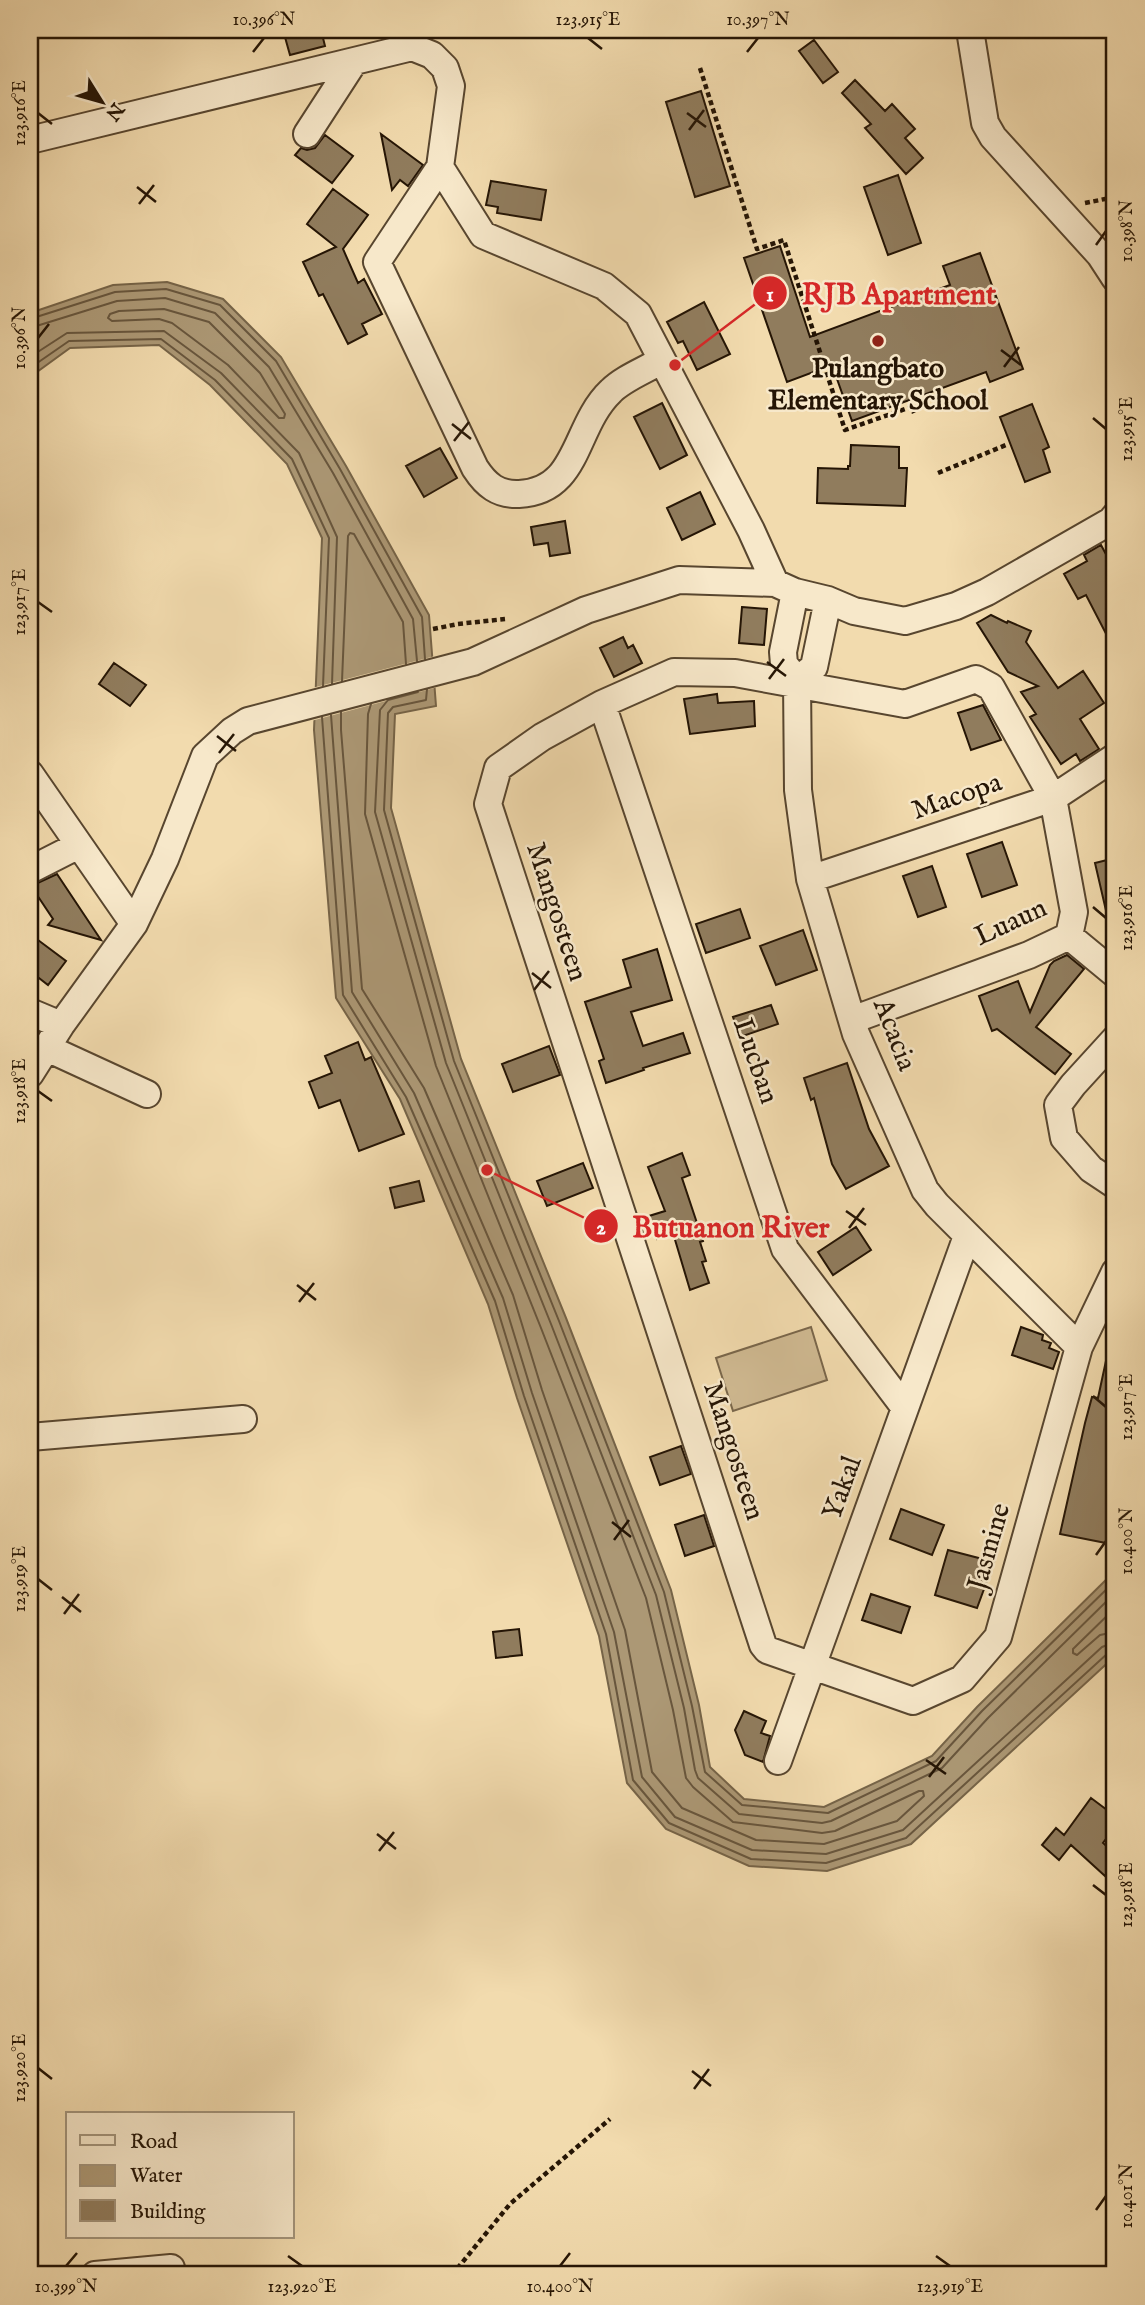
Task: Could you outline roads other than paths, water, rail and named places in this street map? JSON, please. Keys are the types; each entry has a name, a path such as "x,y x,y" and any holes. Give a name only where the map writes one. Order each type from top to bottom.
{"street":[{"path":"971,30 985,123 993,137 1100,255 1115,278"},
{"path":"30,140 353,63 413,39 444,68 451,86 440,167 377,262 475,468 491,487 506,495 538,491 554,484 565,472 595,411 612,389 662,360"},
{"path":"307,134 353,63"},
{"path":"440,167 484,235 604,286 639,314 751,530 785,588 784,664 797,682 814,667 828,600"},
{"path":"30,1074 61,1025 134,924 164,859 205,756 247,721 472,663 586,610 680,580 785,588 828,600 854,611 905,621 956,606 987,592 1111,521 1115,516"},
{"name":"Mangosteen","path":"813,1664 774,1654 763,1646 488,804 498,768 542,737 602,704 674,672 735,673 797,682 905,704 976,679 991,687 1053,798"},
{"name":"Acacia","path":"797,682 798,790 810,879 852,1020 925,1190 1079,1348"},
{"name":"Lucban","path":"602,704 785,1249 905,1408"},
{"name":"Macopa","path":"810,879 1053,798 1115,757"},
{"path":"31,778 134,924"},
{"name":"Luaun","path":"852,1020 1029,955 1069,936 1074,912 1053,798"},
{"path":"30,870 79,845"},
{"path":"1069,936 1115,974"},
{"path":"30,1012 61,1025"},
{"path":"1115,1039 1073,1084 1058,1105 1064,1138 1091,1169 1115,1185"},
{"path":"47,1048 147,1094"},
{"name":"Yakal","path":"778,1761 967,1236"},
{"name":"Jasmine","path":"813,1664 913,1701 962,1679 998,1637 1079,1348 1115,1272"},
{"path":"30,1437 243,1419"},
{"path":"95,2275 171,2268"}],"water":[{"path":"167,282 223,299 281,357 346,466 429,615 436,706 395,714 391,808 461,1059 566,1318 671,1590 699,1705 710,1767 744,1799 824,1807 932,1756 977,1707 1115,1571 1115,1656 911,1844 827,1871 749,1866 666,1829 627,1783 599,1636 517,1398 488,1304 400,1099 336,998 314,730 322,538 287,464 210,385 159,345 70,348 30,377 30,313 113,285"}],"place":[{"name":"Pulangbato Elementary School","path":"878,341"},
{"name":"RJB Apartment","path":"675,365"},
{"name":"Butuanon River","path":"487,1170"}]}
